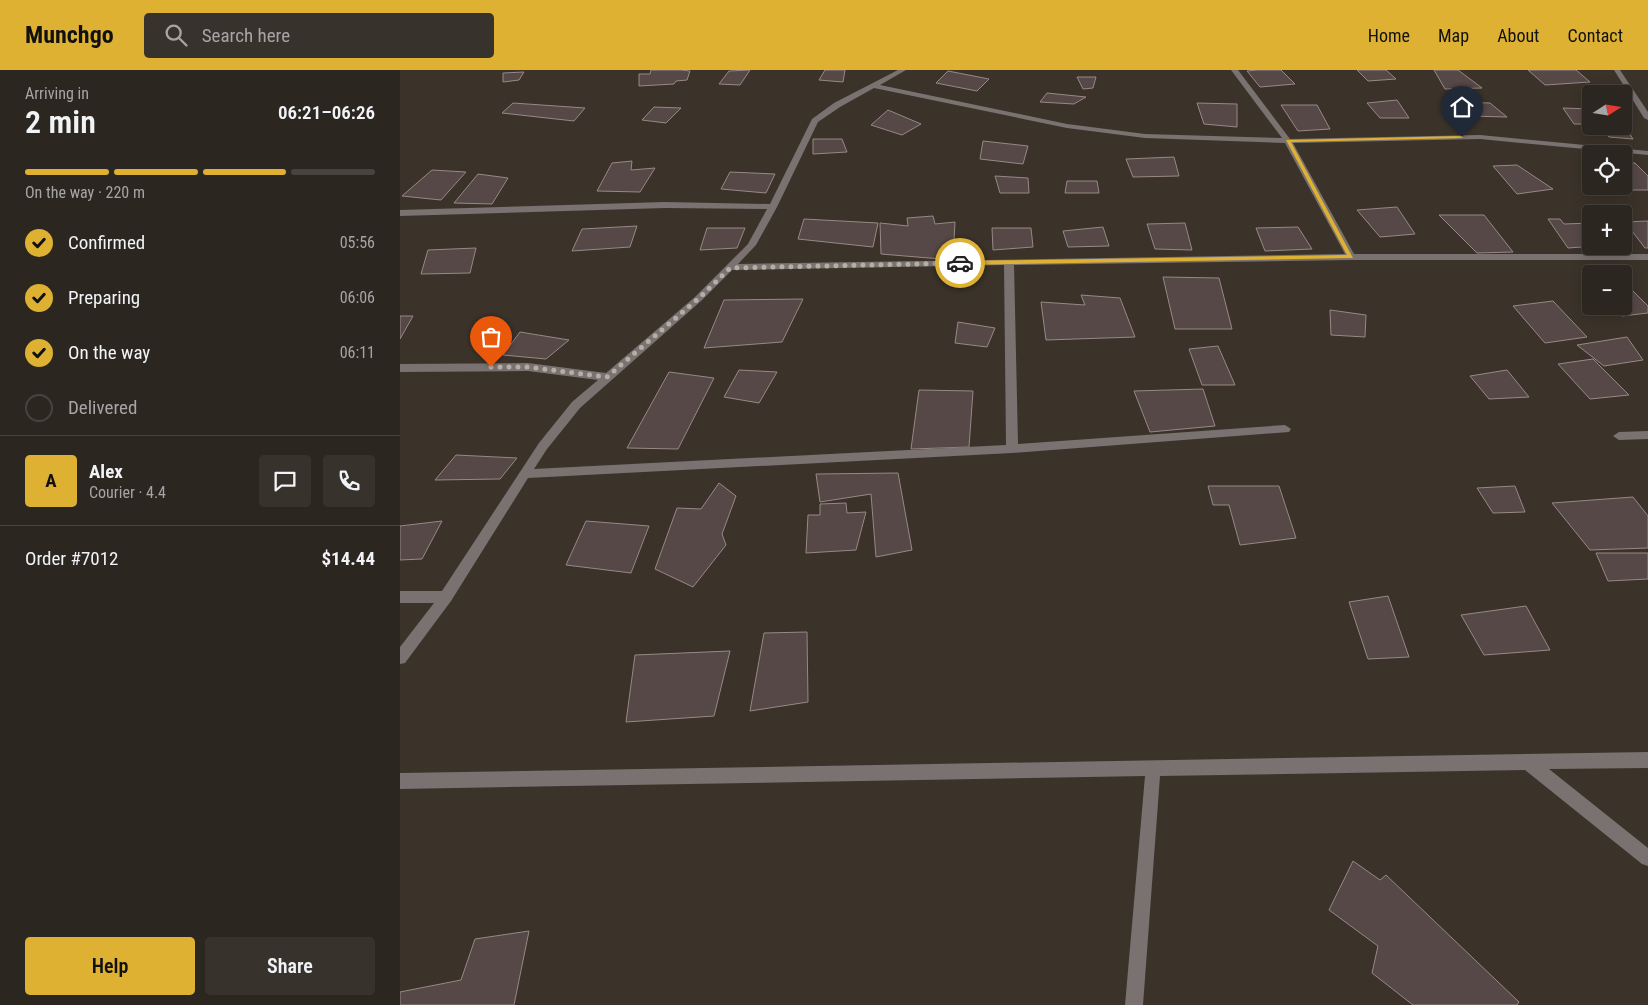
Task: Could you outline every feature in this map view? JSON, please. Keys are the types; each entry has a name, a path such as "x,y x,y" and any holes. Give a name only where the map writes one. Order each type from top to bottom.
{"street":[{"path":"400,658 446,597 543,446 576,405 698,299 752,245 773,207 815,121 837,105 903,70"},
{"path":"1234,70 1288,141 1351,257"},
{"path":"1616,70 1648,118"},
{"path":"875,86 1067,126 1145,136 1288,141 1480,138 1648,153"},
{"path":"400,213 665,204 773,207"},
{"path":"730,268 1351,257 1648,257"},
{"path":"1009,262 1012,449"},
{"path":"400,368 528,367 607,377"},
{"path":"525,474 1012,449 1285,429"},
{"path":"1619,436 1648,435"},
{"path":"400,597 446,597"},
{"path":"400,781 1648,760"},
{"path":"1529,763 1648,858"},
{"path":"1134,1005 1153,769"}],"building":[{"path":"651,70 690,71 687,80 676,81 674,84 639,86 639,74 650,74"},
{"path":"750,70 740,85 719,84 729,71"},
{"path":"825,70 845,70 843,82 819,80"},
{"path":"1281,70 1295,84 1260,87 1247,71"},
{"path":"1357,70 1386,70 1396,79 1368,81"},
{"path":"1434,70 1458,70 1482,88 1445,89"},
{"path":"1528,70 1576,70 1590,82 1545,85"},
{"path":"948,71 989,79 977,91 936,83"},
{"path":"524,72 519,80 503,82 503,73"},
{"path":"1077,77 1096,77 1093,88 1083,89"},
{"path":"1047,93 1086,97 1074,104 1040,102"},
{"path":"1397,100 1409,118 1380,118 1367,103"},
{"path":"1455,102 1490,103 1507,117 1467,116"},
{"path":"513,103 585,108 574,121 502,113"},
{"path":"1197,103 1237,104 1237,127 1204,124"},
{"path":"1281,105 1317,105 1330,129 1298,131"},
{"path":"654,107 681,108 666,123 642,120"},
{"path":"1563,108 1582,109 1582,124 1574,124"},
{"path":"888,110 921,124 902,135 871,125"},
{"path":"1608,135 1630,135 1633,139 1609,137"},
{"path":"813,139 842,139 847,152 813,154"},
{"path":"983,141 1028,146 1023,164 980,159"},
{"path":"1174,157 1179,176 1133,177 1126,159"},
{"path":"632,161 631,170 655,168 640,192 597,191 612,163"},
{"path":"1632,163 1635,163 1648,176 1648,190 1632,190"},
{"path":"1517,165 1553,189 1517,194 1493,166"},
{"path":"432,170 466,172 441,200 402,196"},
{"path":"730,172 775,174 766,193 721,189"},
{"path":"478,174 508,178 492,204 454,203"},
{"path":"995,176 1028,178 1029,193 1000,193"},
{"path":"1067,181 1097,181 1099,193 1065,193"},
{"path":"1397,207 1415,234 1380,237 1357,210"},
{"path":"1439,215 1484,215 1513,252 1477,253"},
{"path":"933,216 935,224 955,222 953,260 881,254 880,223 908,226 907,218"},
{"path":"804,219 878,223 873,247 798,239"},
{"path":"1548,219 1560,219 1564,224 1582,223 1582,247 1568,248"},
{"path":"1648,221 1648,248 1645,248 1632,231 1632,222"},
{"path":"1185,223 1192,250 1155,249 1147,224"},
{"path":"637,226 630,247 572,251 582,229"},
{"path":"1103,227 1109,246 1068,247 1063,231"},
{"path":"1298,227 1312,249 1265,251 1256,228"},
{"path":"707,228 745,228 737,248 700,250"},
{"path":"992,228 1031,228 1033,247 993,250"},
{"path":"476,248 470,273 421,274 428,250"},
{"path":"1163,277 1219,278 1232,329 1175,329"},
{"path":"1632,290 1648,306 1648,313 1632,315"},
{"path":"1081,295 1120,298 1135,337 1046,340 1041,302 1085,305"},
{"path":"803,299 782,342 704,348 724,300"},
{"path":"1553,301 1587,337 1545,343 1513,306"},
{"path":"1330,310 1366,315 1365,337 1331,335"},
{"path":"400,316 413,316 400,339"},
{"path":"958,322 995,328 987,347 955,343"},
{"path":"520,332 569,340 546,359 503,355"},
{"path":"1627,337 1643,360 1604,366 1577,345"},
{"path":"1218,346 1235,385 1202,385 1189,349"},
{"path":"1593,359 1629,395 1590,399 1558,364"},
{"path":"739,370 777,372 759,403 724,397"},
{"path":"1507,370 1529,397 1489,399 1470,376"},
{"path":"669,372 714,378 678,449 627,448"},
{"path":"1203,389 1215,426 1150,432 1134,391"},
{"path":"919,390 973,391 969,447 911,449"},
{"path":"456,455 517,458 500,479 435,480"},
{"path":"898,473 912,550 876,557 871,494 820,502 816,474"},
{"path":"719,483 736,496 722,534 726,545 693,587 655,569 677,508 701,509"},
{"path":"1208,486 1279,486 1296,538 1240,545 1229,505 1213,505"},
{"path":"1515,486 1525,512 1493,513 1477,488"},
{"path":"1633,497 1648,516 1648,548 1590,550 1552,503"},
{"path":"846,503 847,513 866,512 856,550 806,553 808,515 820,515 820,504"},
{"path":"442,521 422,559 400,560 400,526"},
{"path":"586,521 649,526 631,573 566,565"},
{"path":"1596,553 1648,553 1648,579 1608,581"},
{"path":"1388,596 1409,657 1368,659 1349,602"},
{"path":"1526,606 1550,650 1484,655 1461,615"},
{"path":"807,632 808,702 750,711 764,633"},
{"path":"730,651 714,716 626,722 635,655"},
{"path":"1353,861 1380,880 1386,875 1519,1002 1517,1005 1413,1005 1372,973 1378,946 1329,910"},
{"path":"529,931 514,1005 400,1005 400,992 461,980 475,939"}],"way so far":[{"path":"491,367 528,367 607,377 698,299 730,268 960,263"}],"route":[{"path":"960,263 1351,257 1288,141 1462,137"}]}
